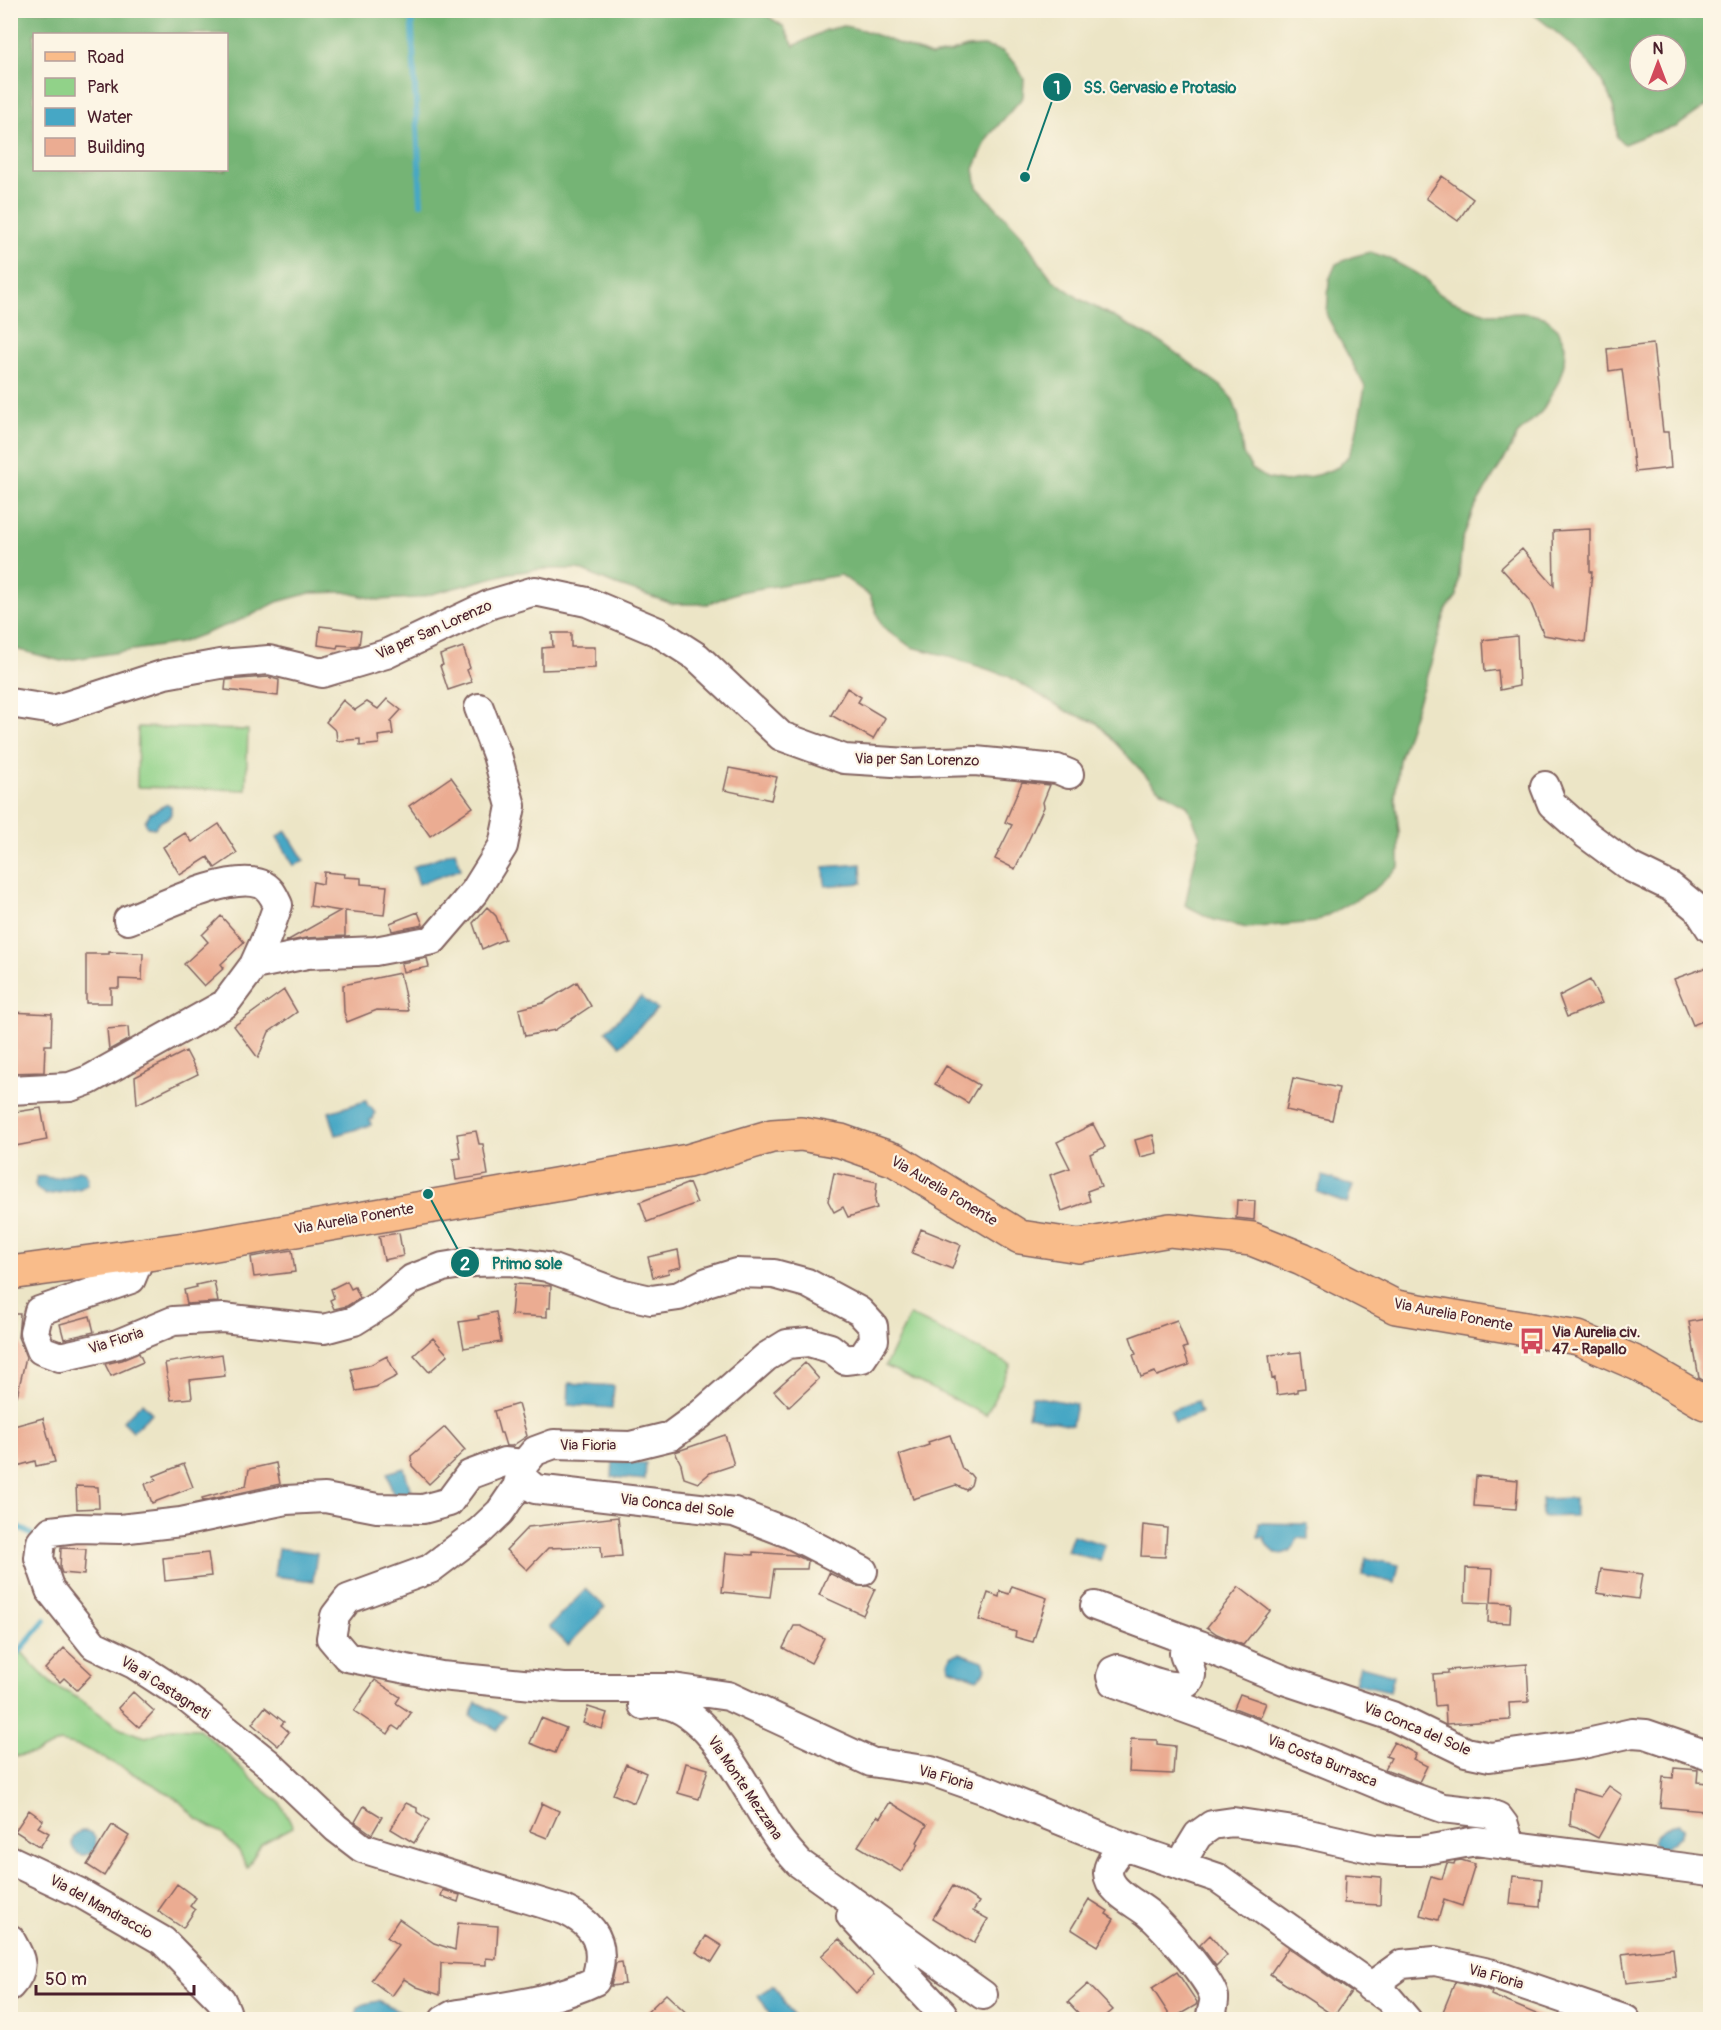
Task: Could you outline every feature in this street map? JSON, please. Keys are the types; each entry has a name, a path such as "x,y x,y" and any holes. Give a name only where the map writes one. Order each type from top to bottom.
{"main road":[{"name":"Via Aurelia Ponente","path":"10,1273 203,1246 688,1161 772,1136 801,1134 841,1141 895,1160 1020,1237 1078,1246 1170,1230 1252,1239 1302,1259 1396,1307 1578,1338 1638,1364 1705,1403 1710,1403"}],"street":[{"name":"Via per San Lorenzo","path":"10,703 54,710 165,674 220,664 269,660 322,673 386,654 490,604 535,591 587,602 658,632 696,657 781,736 844,759 909,763 975,761 1058,770 1069,774"},
{"path":"254,965 307,954 375,951 433,940 475,891 503,846 511,806 497,755 479,708"},
{"path":"1545,786 1552,804 1587,835 1630,867 1671,887 1698,909 1710,928"},
{"path":"10,1089 70,1087 89,1080 225,1004 254,965 278,905 272,892 261,884 235,881 128,920"},
{"name":"Via Fioria","path":"141,1255 131,1279 39,1311 33,1332 41,1350 60,1357 117,1344 173,1321 223,1318 324,1329 354,1321 383,1303 412,1279 443,1267 474,1262 509,1261 547,1267 615,1292 651,1300 679,1296 707,1282 736,1274 774,1274 807,1282 859,1311 873,1326 874,1340 862,1358 845,1360 830,1348 809,1342 787,1344 766,1357 701,1414 671,1436 630,1446 554,1444 535,1451 522,1470 517,1487 500,1512 480,1531 430,1569 348,1599 334,1616 331,1638 347,1657 441,1676 564,1688 673,1688 728,1696 871,1762 931,1772 988,1791 1127,1847 1218,1878 1389,1999 1407,2019"},
{"name":"Via ai Castagneti","path":"444,2019 453,2015 555,1995 595,1981 601,1964 601,1952 594,1933 576,1916 564,1910 362,1848 336,1828 269,1764 188,1699 134,1664 94,1645 50,1590 39,1558 41,1542 51,1531 77,1528 120,1529 181,1522 286,1500 325,1498 377,1508 423,1509 449,1502 469,1475 504,1462 522,1470"},
{"name":"Via Conca del Sole","path":"522,1470 535,1489 735,1512 790,1534 863,1571"},
{"name":"Via Conca del Sole","path":"1095,1606 1200,1645 1284,1680 1392,1716 1466,1752 1490,1757 1583,1744 1632,1733 1646,1734 1710,1756"},
{"name":"Via Costa Burrasca","path":"1200,1645 1192,1646 1184,1653 1192,1674 1184,1686 1175,1687 1118,1670 1113,1671 1111,1676 1113,1682 1253,1733 1392,1790 1443,1808 1487,1813 1498,1817 1507,1835 1505,1845"},
{"name":"Via Monte Mezzana","path":"624,1688 624,1699 635,1706 664,1704 676,1707 692,1716 716,1740 778,1838 799,1863 983,1995"},
{"path":"1186,1867 1187,1853 1198,1835 1212,1825 1233,1822 1300,1832 1374,1849 1420,1851 1476,1841 1710,1871"},
{"path":"1198,1835 1127,1847 1110,1864 1108,1871 1112,1885 1150,1914 1197,1967 1214,1997 1210,2019"},
{"name":"Via del Mandraccio","path":"10,1860 80,1893 163,1941 221,2000 226,2011 226,2019"},
{"name":"Via Monte Mezzana","path":"835,1889 844,1908 946,2019"},
{"path":"10,1939 21,1959 21,1968 17,1979 10,1986"},
{"name":"Via Fioria","path":"1370,1987 1402,1964 1435,1961 1489,1973 1626,2019"}],"green space":[{"path":"763,10 766,15 783,26 794,46 826,30 844,26 863,30 931,56 967,47 984,46 1002,51 1015,63 1024,79 1023,97 988,137 974,169 977,187 1021,234 1052,279 1080,299 1162,343 1221,386 1233,400 1239,418 1243,454 1252,469 1266,478 1285,482 1321,474 1338,467 1349,455 1355,439 1365,387 1327,316 1329,280 1336,264 1370,252 1388,258 1425,278 1436,292 1452,301 1489,314 1526,313 1544,317 1558,329 1565,346 1564,364 1559,381 1542,411 1517,435 1474,508 1462,541 1457,596 1446,610 1399,760 1395,797 1399,832 1399,867 1375,889 1315,922 1247,928 1214,920 1185,905 1200,836 1187,805 1158,789 1097,723 1066,711 1008,676 911,647 882,626 870,596 841,575 739,592 708,604 673,604 578,569 545,569 510,573 417,598 378,600 345,592 310,593 277,602 246,618 180,643 61,661 11,648 11,11"},
{"path":"1529,11 1710,11 1710,103 1676,127 1624,144 1617,137 1616,116 1601,80 1590,64 1561,36"},
{"path":"138,727 248,730 246,790 137,787"},
{"path":"910,1315 1011,1365 986,1415 885,1366"},
{"path":"10,1634 16,1645 53,1685 78,1698 121,1729 146,1737 172,1728 199,1729 280,1803 293,1827 261,1844 247,1868 239,1851 220,1832 197,1819 178,1800 85,1748 60,1742 36,1753 11,1757"}],"water":[{"path":"167,804 171,806 171,816 158,823 155,828 147,827 145,821 150,813"},
{"path":"286,831 304,860 294,866 277,837"},
{"path":"455,851 461,869 419,884 413,867"},
{"path":"861,864 862,883 825,886 824,867"},
{"path":"641,997 657,1009 620,1046 606,1031"},
{"path":"366,1101 375,1113 373,1119 370,1120 371,1125 336,1135 329,1112"},
{"path":"79,1170 85,1172 88,1178 87,1185 79,1189 46,1195 37,1189 35,1184 37,1177 56,1178"},
{"path":"1323,1176 1353,1186 1347,1203 1317,1192"},
{"path":"569,1383 614,1386 612,1408 568,1405"},
{"path":"1032,1396 1076,1404 1072,1425 1028,1416"},
{"path":"1197,1401 1201,1413 1175,1422 1171,1410"},
{"path":"142,1403 152,1413 133,1431 123,1421"},
{"path":"613,1461 646,1463 645,1480 612,1477"},
{"path":"404,1468 411,1492 394,1497 387,1473"},
{"path":"1575,1498 1575,1516 1542,1517 1541,1499"},
{"path":"1259,1523 1308,1524 1308,1539 1297,1538 1290,1550 1280,1554 1270,1549 1264,1537 1258,1537"},
{"path":"1073,1535 1105,1545 1100,1561 1067,1551"},
{"path":"278,1548 317,1553 313,1581 274,1576"},
{"path":"1366,1558 1399,1565 1395,1583 1362,1575"},
{"path":"586,1589 605,1607 568,1645 549,1627"},
{"path":"960,1653 983,1661 986,1668 984,1673 977,1679 949,1668 948,1662 952,1655"},
{"path":"1360,1666 1394,1675 1390,1691 1355,1683"},
{"path":"476,1702 505,1716 498,1730 470,1716"},
{"path":"1679,1824 1683,1828 1680,1835 1664,1848 1657,1848 1653,1842 1657,1835 1667,1827"},
{"path":"84,1831 89,1832 95,1838 95,1848 89,1854 84,1855 79,1854 73,1848 72,1843 73,1838 79,1832"},
{"path":"774,1985 795,2019 773,2019 758,1995"},
{"path":"378,2001 400,2012 404,2019 359,2019 356,2016 358,2008"}],"building":[{"path":"1442,176 1473,199 1458,221 1426,198"},
{"path":"1653,344 1663,432 1668,432 1671,468 1635,472 1622,369 1609,371 1607,349"},
{"path":"1590,529 1590,572 1592,572 1585,642 1544,635 1529,599 1501,568 1522,549 1554,586 1553,531"},
{"path":"320,626 361,631 359,645 338,645 337,648 318,645"},
{"path":"552,633 571,633 571,647 595,647 595,668 542,670 542,648 553,647"},
{"path":"1517,636 1519,686 1500,690 1498,670 1485,672 1483,640"},
{"path":"463,647 470,668 467,670 472,682 448,690 440,666 443,665 440,655"},
{"path":"268,677 279,680 278,696 225,690 226,680"},
{"path":"847,688 861,697 858,702 885,718 873,739 831,715"},
{"path":"387,699 401,710 391,721 393,734 378,736 379,744 360,746 360,739 337,741 336,731 326,722 343,700 355,710 367,702 378,709"},
{"path":"729,768 777,777 771,800 724,790"},
{"path":"451,777 473,807 430,836 409,806"},
{"path":"1022,782 1050,785 1043,802 1044,807 1015,869 995,859 1012,825 1005,822"},
{"path":"219,824 237,853 215,868 208,857 180,875 163,847 185,833 192,842"},
{"path":"324,872 361,878 361,884 387,886 384,915 345,911 345,936 306,938 285,942 340,911 310,906 313,882 323,884"},
{"path":"487,907 496,916 505,939 482,949 473,923"},
{"path":"418,912 423,925 392,931 390,923"},
{"path":"221,916 244,942 221,964 224,968 204,986 184,964 208,942 202,935"},
{"path":"109,952 143,953 142,980 119,979 119,988 111,988 111,1003 86,1003 86,954 109,954"},
{"path":"427,958 429,967 403,972 401,963"},
{"path":"1710,966 1710,1018 1693,1025 1674,979"},
{"path":"400,973 408,1011 377,1010 347,1022 344,1012 343,985"},
{"path":"1590,980 1602,1003 1567,1017 1559,996"},
{"path":"577,982 591,1006 555,1030 525,1036 519,1009 543,1003"},
{"path":"284,990 297,1012 269,1032 258,1058 234,1026"},
{"path":"10,1012 52,1014 51,1045 45,1045 44,1072 10,1073"},
{"path":"128,1027 129,1039 109,1050 107,1029"},
{"path":"186,1051 198,1074 137,1104 135,1077"},
{"path":"946,1066 979,1085 968,1103 935,1084"},
{"path":"1293,1078 1339,1088 1332,1120 1286,1110"},
{"path":"41,1108 47,1140 10,1147 10,1113"},
{"path":"1093,1124 1105,1147 1090,1154 1101,1186 1087,1191 1090,1201 1062,1211 1050,1175 1070,1168 1057,1142"},
{"path":"476,1131 479,1144 483,1144 488,1175 456,1180 453,1159 461,1158 457,1134"},
{"path":"1153,1135 1157,1153 1140,1157 1135,1140"},
{"path":"834,1173 877,1182 875,1201 877,1208 848,1217 843,1207 834,1212 828,1201"},
{"path":"689,1183 697,1203 647,1222 640,1202"},
{"path":"1237,1200 1255,1201 1254,1220 1236,1218"},
{"path":"921,1229 961,1245 952,1269 912,1253"},
{"path":"399,1233 403,1256 384,1260 379,1236"},
{"path":"292,1250 295,1272 254,1277 251,1257"},
{"path":"678,1250 681,1267 653,1277 648,1257"},
{"path":"214,1281 218,1302 187,1304 184,1290"},
{"path":"347,1281 351,1289 355,1287 360,1298 347,1306 334,1309 330,1300 334,1298 331,1289"},
{"path":"514,1284 551,1286 550,1308 547,1308 547,1317 511,1315"},
{"path":"496,1312 501,1342 464,1348 459,1322 479,1319 478,1316"},
{"path":"10,1314 20,1314 18,1337 26,1357 17,1396 10,1395"},
{"path":"90,1316 94,1332 64,1339 60,1324"},
{"path":"1710,1318 1710,1384 1699,1378 1689,1322"},
{"path":"1177,1320 1187,1347 1183,1348 1189,1365 1157,1376 1155,1372 1141,1377 1133,1355 1136,1354 1130,1337"},
{"path":"433,1338 448,1355 429,1372 414,1355"},
{"path":"1301,1352 1305,1388 1297,1389 1297,1392 1277,1395 1269,1355"},
{"path":"139,1353 143,1362 111,1376 105,1364"},
{"path":"222,1354 225,1376 190,1380 192,1398 171,1400 165,1363"},
{"path":"387,1356 397,1376 376,1387 356,1391 351,1369 370,1365"},
{"path":"805,1363 819,1379 789,1407 774,1391"},
{"path":"518,1404 527,1436 512,1446 506,1446 494,1411"},
{"path":"43,1418 55,1462 36,1466 35,1461 17,1466 10,1442 10,1427"},
{"path":"445,1427 465,1450 429,1484 412,1466 411,1456"},
{"path":"725,1435 734,1465 710,1473 698,1483 684,1478 675,1452"},
{"path":"950,1435 962,1469 973,1478 971,1485 966,1490 956,1485 913,1499 899,1455"},
{"path":"276,1463 280,1484 203,1501 202,1498 246,1486 249,1469"},
{"path":"184,1464 193,1487 152,1503 145,1484 156,1480 154,1476"},
{"path":"1476,1476 1518,1480 1516,1509 1474,1506"},
{"path":"76,1486 98,1487 99,1508 77,1509"},
{"path":"618,1517 622,1556 602,1558 601,1546 548,1548 527,1570 506,1550 528,1527"},
{"path":"1143,1525 1167,1528 1165,1557 1141,1556"},
{"path":"61,1548 86,1549 84,1575 62,1573"},
{"path":"753,1552 795,1555 808,1561 807,1569 774,1569 770,1597 722,1592 726,1553 753,1555"},
{"path":"208,1553 211,1576 165,1581 163,1558"},
{"path":"1466,1568 1493,1569 1491,1602 1511,1603 1510,1623 1488,1622 1489,1603 1465,1602"},
{"path":"1601,1569 1642,1574 1638,1599 1597,1593"},
{"path":"829,1573 856,1586 868,1586 875,1589 863,1615 819,1595"},
{"path":"1012,1586 1047,1598 1033,1642 1015,1637 1016,1632 979,1620 988,1593 999,1597 1000,1591 1009,1594"},
{"path":"1239,1587 1270,1611 1243,1645 1207,1627"},
{"path":"794,1626 801,1626 824,1638 811,1663 783,1648"},
{"path":"64,1648 92,1674 77,1690 64,1678 60,1682 45,1669"},
{"path":"1527,1664 1529,1702 1509,1703 1510,1720 1446,1724 1445,1705 1435,1706 1433,1674 1448,1673 1448,1670"},
{"path":"375,1680 400,1697 396,1703 411,1713 399,1730 393,1726 388,1734 354,1711"},
{"path":"133,1692 154,1711 139,1727 118,1708"},
{"path":"1240,1694 1266,1703 1260,1718 1234,1708"},
{"path":"265,1707 284,1722 281,1725 289,1732 278,1746 252,1724"},
{"path":"588,1707 607,1713 602,1729 583,1723"},
{"path":"541,1718 566,1728 555,1753 530,1743"},
{"path":"1131,1739 1157,1740 1157,1744 1175,1746 1173,1774 1129,1772"},
{"path":"1394,1742 1416,1754 1413,1759 1427,1766 1419,1782 1385,1769 1391,1758 1386,1756"},
{"path":"686,1763 708,1769 699,1799 678,1793"},
{"path":"626,1764 646,1773 634,1803 613,1794"},
{"path":"1674,1768 1698,1770 1697,1782 1708,1783 1705,1811 1660,1807 1663,1777 1673,1778"},
{"path":"1609,1786 1622,1795 1598,1838 1570,1825 1573,1789 1601,1797"},
{"path":"890,1802 927,1825 917,1842 919,1844 901,1872 858,1846 877,1816 880,1818"},
{"path":"406,1803 417,1808 417,1812 429,1820 414,1843 391,1829"},
{"path":"542,1803 559,1811 547,1838 530,1831"},
{"path":"364,1806 382,1817 372,1834 355,1822"},
{"path":"29,1810 43,1820 38,1827 49,1833 40,1847 15,1831"},
{"path":"112,1825 129,1836 104,1876 87,1865"},
{"path":"1461,1860 1475,1864 1462,1906 1444,1900 1438,1920 1420,1915 1431,1876 1442,1879 1447,1863 1454,1864 1455,1861"},
{"path":"1345,1874 1381,1877 1380,1905 1344,1903"},
{"path":"1513,1876 1542,1879 1540,1907 1510,1904"},
{"path":"177,1884 196,1898 190,1906 195,1910 183,1928 158,1911"},
{"path":"953,1886 979,1902 973,1911 988,1919 974,1943 933,1918"},
{"path":"443,1890 460,1895 458,1902 441,1896"},
{"path":"1089,1899 1108,1911 1106,1914 1114,1919 1098,1946 1071,1929"},
{"path":"399,1919 434,1943 455,1950 458,1923 498,1926 496,1959 486,1958 486,1965 441,1963 440,1995 417,1987 404,1979 392,1996 371,1980 398,1945 387,1937"},
{"path":"1210,1935 1227,1955 1216,1966 1200,1945"},
{"path":"706,1936 722,1946 712,1962 696,1952"},
{"path":"839,1939 874,1975 856,1993 821,1956"},
{"path":"1288,1948 1351,1992 1334,2016 1270,1974"},
{"path":"1673,1948 1676,1977 1626,1983 1622,1954"},
{"path":"622,1962 625,1984 611,1986 616,1963"},
{"path":"1177,1972 1197,2002 1196,2005 1172,2019 1152,1988"},
{"path":"1455,1982 1488,1990 1492,1992 1491,1995 1548,2019 1440,2019"},
{"path":"1088,1984 1113,2010 1102,2019 1084,2019 1068,2002"},
{"path":"666,1994 693,2019 640,2019"}],"waterway":[{"path":"411,10 421,203"},
{"path":"10,1522 32,1535"},
{"path":"10,1659 13,1659 45,1620"}],"place":[{"name":"SS. Gervasio e Protasio","path":"1025,177"},
{"name":"Primo sole","path":"428,1194"},
{"name":"Via Aurelia civ. 47 - Rapallo","path":"1532,1341"}]}
